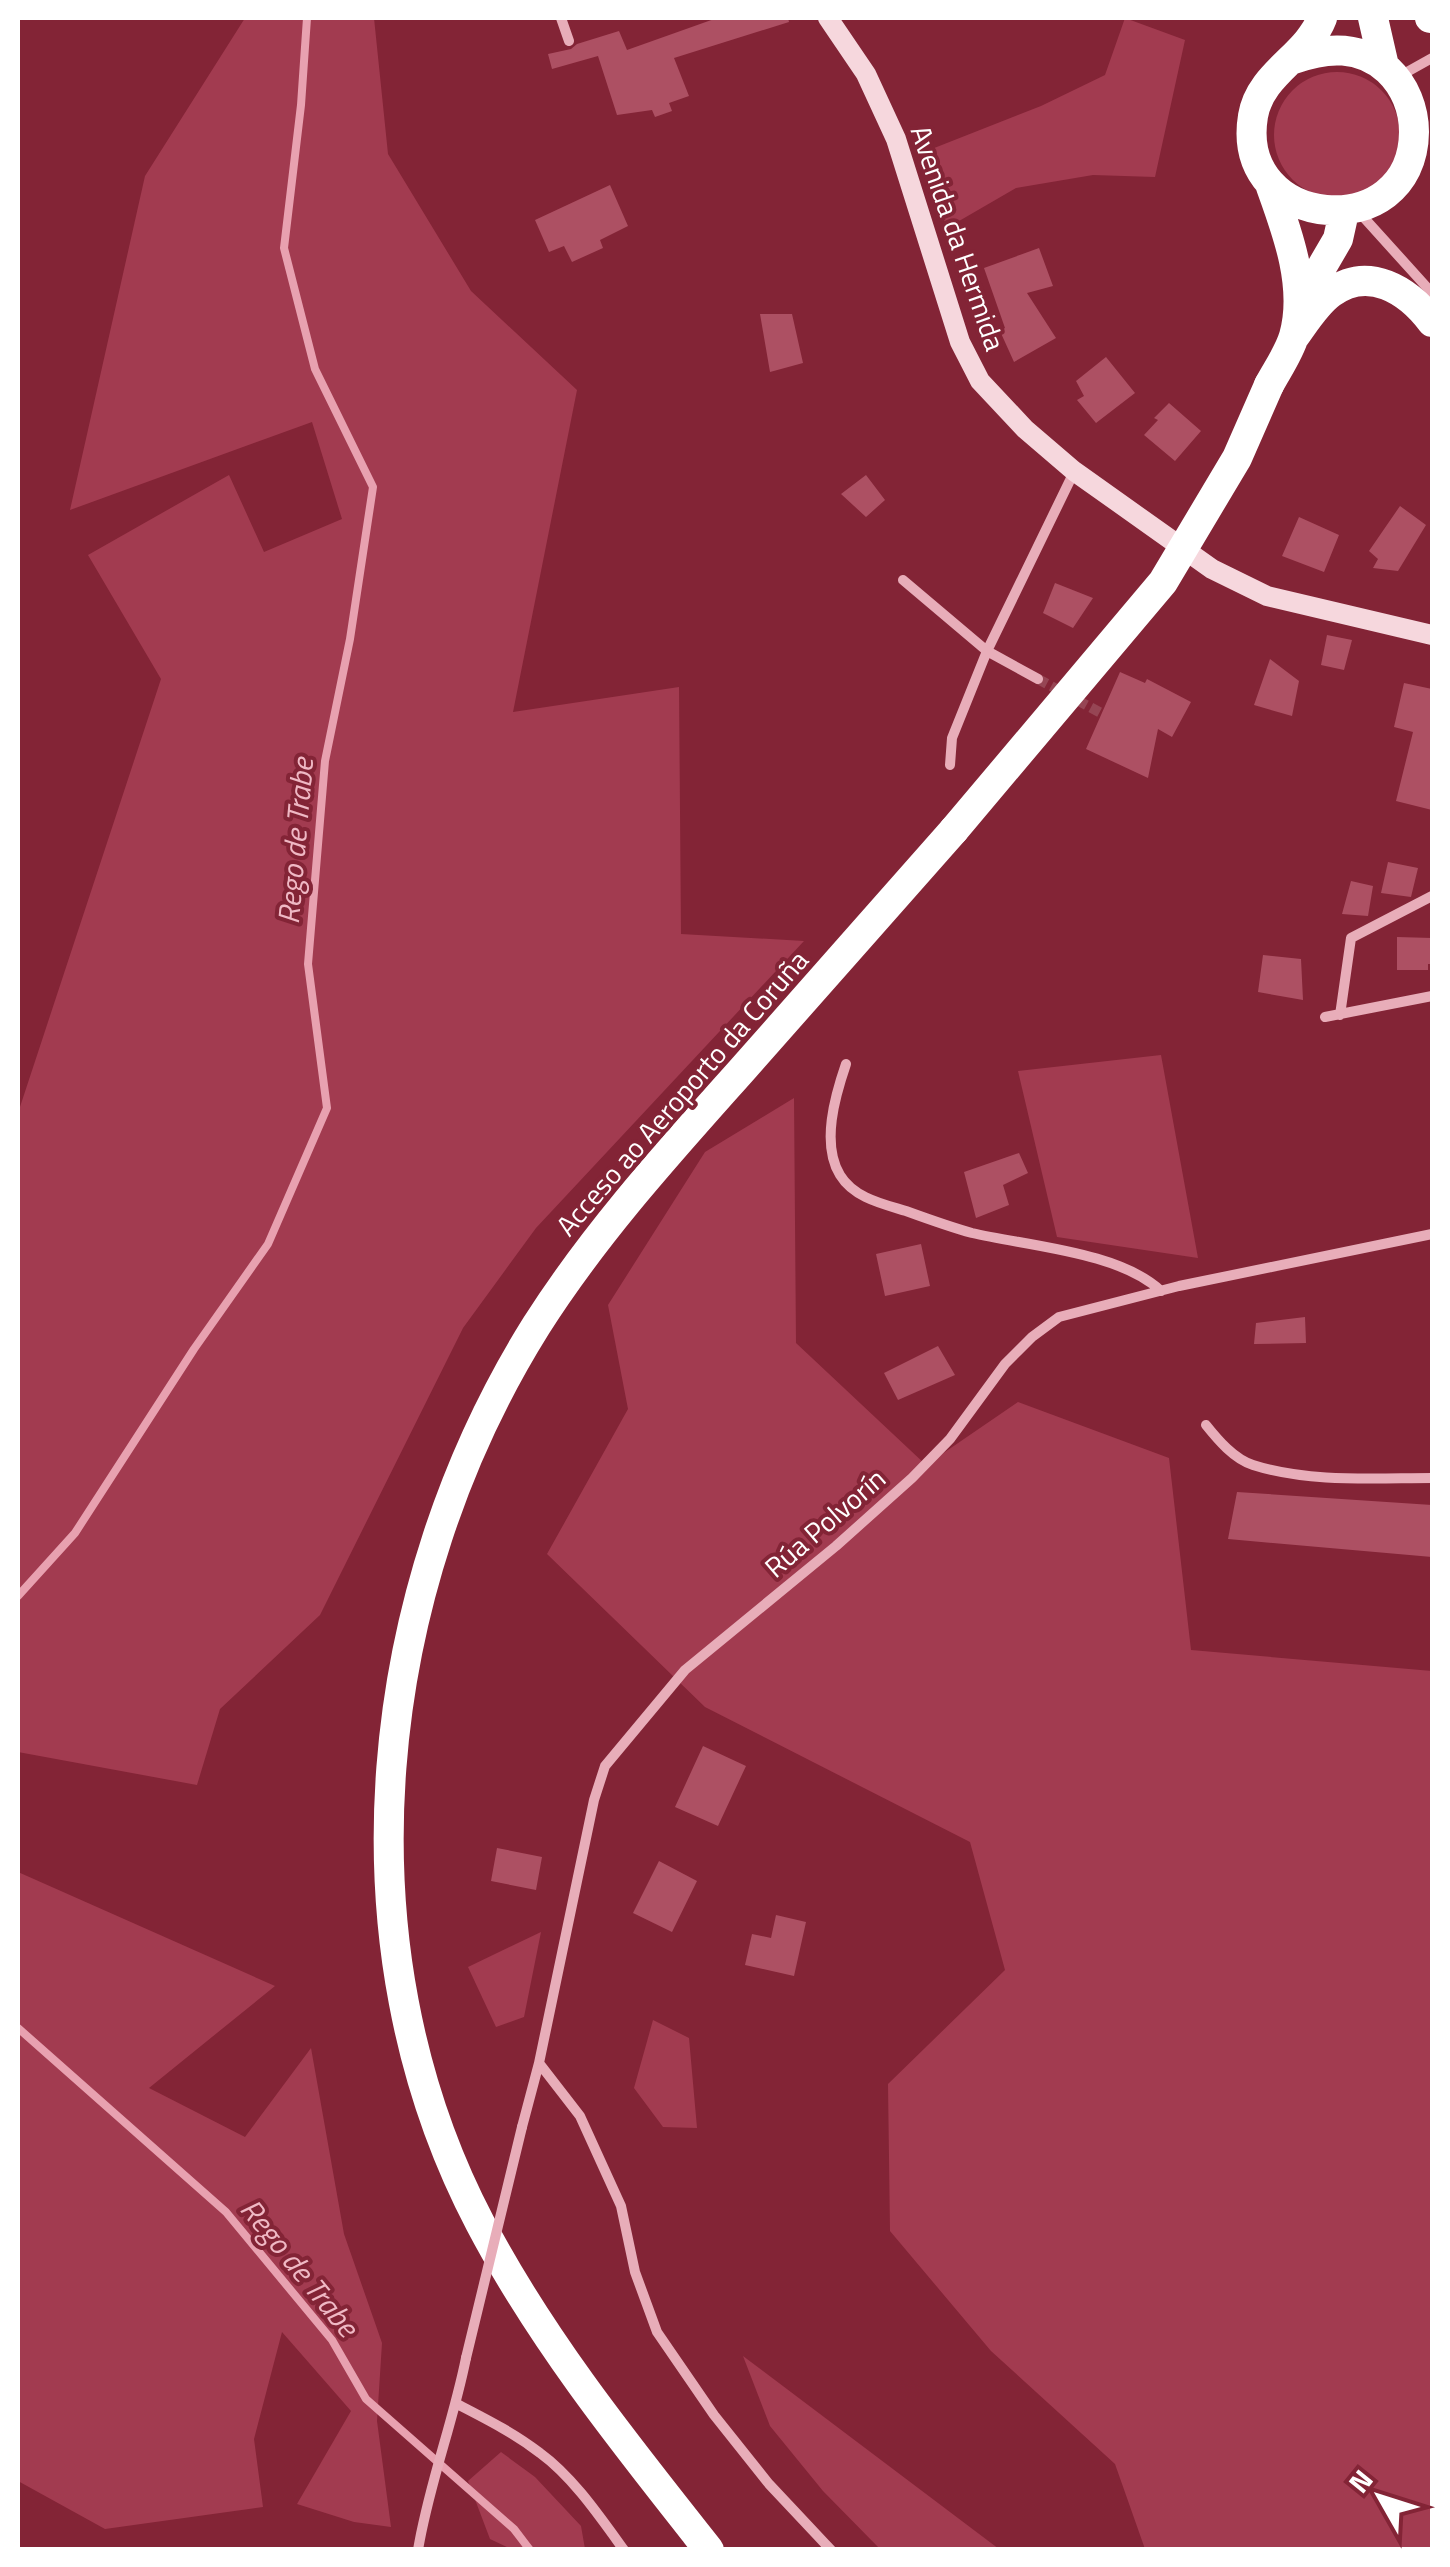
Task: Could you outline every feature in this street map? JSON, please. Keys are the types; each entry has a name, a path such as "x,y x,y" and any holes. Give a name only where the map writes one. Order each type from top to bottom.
{"highway":[{"name":"Acceso ao Aeroporto da Coruña","path":"709,2550 556,2349 480,2222 430,2100 410,2031 398,1957 390,1862 390,1760 414,1609 459,1472 492,1400 583,1258 652,1171 954,830 1163,582 1237,458 1294,338 1299,306 1290,240 1257,161 1252,138 1253,114 1275,73 1294,59 1322,18"},
{"path":"1269,182 1302,207 1323,212 1350,210 1377,199 1395,184 1414,143 1414,120 1408,98 1390,72 1373,18"},
{"path":"1294,59 1317,50 1340,49 1364,55 1390,72"},
{"name":"Acceso ao Aeroporto da Coruña","path":"1299,306 1338,239 1350,210"},
{"path":"1294,338 1320,303 1334,290 1352,282 1380,280 1406,294 1432,322"}],"street":[{"path":"561,18 569,41"},
{"name":"Avenida da Hermida","path":"828,18 866,74 896,138 960,342 980,381 1025,429 1074,471 1212,569 1267,596 1432,635"},
{"path":"1390,72 1432,58"},
{"path":"1350,210 1432,294"},
{"path":"950,765 952,738 987,651 1074,471"},
{"path":"903,580 987,651 1038,679"},
{"path":"1340,1015 1351,938 1432,896"},
{"path":"1325,1018 1432,996"},
{"path":"846,1064 836,1094 831,1148 839,1174 852,1189 873,1201 968,1232 1127,1266 1161,1290"},
{"name":"Rúa Polvorín","path":"418,2550 540,2063 594,1800 605,1766 686,1670 912,1478 950,1439 1005,1364 1059,1317 1161,1290 1432,1234"},
{"path":"1206,1425 1221,1444 1250,1464 1355,1478 1432,1478"},
{"path":"540,2063 580,2116 621,2206 635,2272 657,2332 769,2484 831,2550"},
{"path":"457,2404 544,2455 624,2550"}],"shaded area":[{"path":"245,18 374,18 388,154 471,291 577,390 513,712 679,687 681,934 804,941 536,1228 463,1328 320,1615 220,1709 197,1785 18,1752 18,1113 161,679 88,555 229,475 264,552 342,519 312,422 70,510 145,176"},
{"path":"1125,18 1185,40 1155,177 1093,175 1016,188 947,228 919,154 1041,106 1105,75"},
{"path":"1337,72 1361,76 1382,90 1396,111 1400,135 1396,159 1382,180 1361,194 1337,198 1313,194 1292,180 1278,159 1274,135 1278,111 1292,90 1313,76"},
{"path":"1161,1055 1198,1258 1057,1237 1018,1071"},
{"path":"794,1098 796,1343 926,1465 1018,1402 1169,1458 1191,1650 1432,1671 1432,2549 1145,2549 1115,2464 991,2351 890,2231 888,2084 1005,1970 970,1842 705,1707 547,1554 628,1409 608,1305 705,1152"},
{"path":"18,1872 275,1986 149,2088 245,2137 311,2048 344,2234 382,2343 377,2421 391,2527 354,2522 297,2504 351,2411 282,2332 254,2439 263,2507 105,2529 18,2481"},
{"path":"541,1932 524,2017 496,2027 468,1967"},
{"path":"653,2020 689,2038 697,2128 663,2127 634,2088"},
{"path":"743,2356 999,2549 880,2549 823,2491 770,2426"},
{"path":"501,2452 535,2477 581,2526 585,2549 511,2549 490,2539 468,2481"}],"building":[{"path":"717,18 788,18 789,22 674,58 689,96 669,103 672,111 655,117 652,110 617,115 598,56 552,69 548,54 619,31 627,50"},
{"path":"610,185 628,226 600,240 603,248 572,262 564,246 549,252 535,220"},
{"path":"1039,248 1053,286 1027,293 1056,338 1014,362 1000,331 1005,328 984,268"},
{"path":"760,314 792,314 803,363 770,372"},
{"path":"1106,357 1135,393 1096,423 1077,400 1084,396 1076,381"},
{"path":"1169,403 1201,431 1175,461 1144,435"},
{"path":"866,475 885,500 866,517 841,494"},
{"path":"1400,506 1426,525 1398,571 1373,568 1378,559 1369,551"},
{"path":"1299,517 1339,535 1324,572 1282,556"},
{"path":"1055,583 1093,598 1073,628 1043,613"},
{"path":"1327,635 1352,640 1344,670 1321,665"},
{"path":"1270,659 1299,681 1292,716 1254,705"},
{"path":"1120,672 1145,683 1147,679 1191,702 1172,737 1158,729 1148,778 1086,749"},
{"path":"1404,683 1432,689 1432,810 1396,801 1413,732 1394,727"},
{"path":"1388,862 1418,868 1411,897 1381,893"},
{"path":"1351,881 1373,886 1368,916 1342,914"},
{"path":"1397,937 1432,938 1432,964 1428,964 1428,970 1397,970"},
{"path":"1263,955 1301,959 1303,1000 1258,992"},
{"path":"1019,1153 1028,1173 1003,1185 1009,1205 976,1218 964,1172"},
{"path":"921,1244 930,1286 885,1296 876,1254"},
{"path":"1305,1317 1306,1343 1254,1344 1256,1323"},
{"path":"938,1346 955,1375 898,1400 884,1373"},
{"path":"1237,1492 1432,1505 1432,1557 1228,1539"},
{"path":"703,1746 746,1766 718,1826 675,1807"},
{"path":"497,1848 542,1857 536,1890 491,1881"},
{"path":"659,1861 697,1881 672,1932 633,1913"},
{"path":"776,1915 806,1922 794,1976 745,1965 752,1934 771,1938"}],"waterway":[{"name":"Rego de Trabe","path":"18,1596 75,1533 194,1349 268,1244 327,1108 308,964 325,761 350,639 373,487 315,369 284,248 307,18"},
{"name":"Rego de Trabe","path":"18,2028 226,2212 332,2340 366,2399 514,2529 530,2550"}],"tunnel":[{"path":"1038,679 1101,713"}]}
